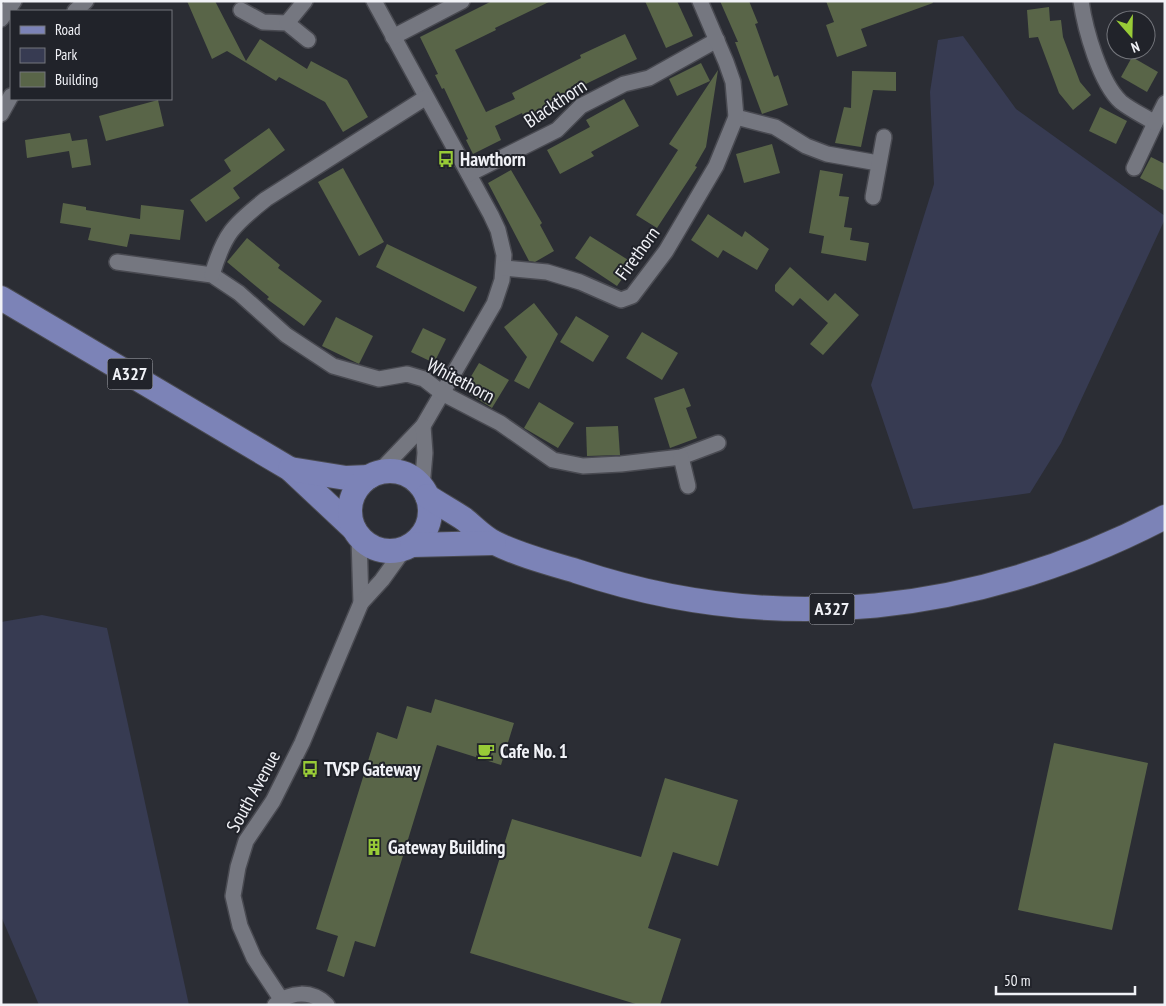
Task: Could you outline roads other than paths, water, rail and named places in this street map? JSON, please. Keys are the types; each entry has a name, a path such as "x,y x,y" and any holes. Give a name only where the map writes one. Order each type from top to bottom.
{"main road":[{"name":"A327","path":"1,298 290,469 356,533"},
{"name":"A327","path":"290,469 346,478 374,475"},
{"path":"403,473 425,492 430,512 426,529 408,547 392,551 380,550 368,545 356,533 351,520 351,500 361,483 374,475 403,473"},
{"name":"A327","path":"425,492 494,543 593,577 652,592 728,605 820,609 925,600 990,586 1065,562 1128,537 1165,518"},
{"name":"A327","path":"408,547 494,543"}],"street":[{"path":"76,10 86,1"},
{"path":"287,23 305,1"},
{"path":"374,1 498,230 502,244 504,268 494,304 423,426 374,475"},
{"path":"393,37 462,1"},
{"name":"Firethorn","path":"504,268 546,272 580,282 621,300 632,296 666,251 716,166 736,116 733,82 700,1"},
{"path":"1081,1 1085,23 1109,88 1122,102 1155,123"},
{"path":"241,10 263,22 287,23 308,40"},
{"name":"Blackthorn","path":"469,174 557,130 581,106 624,84 649,78 717,40"},
{"path":"1,114 10,98"},
{"path":"212,275 226,236 249,213 266,199 426,98"},
{"path":"1134,168 1165,103"},
{"path":"736,116 775,127 806,146 827,154 878,163"},
{"path":"873,197 884,137"},
{"name":"Whitethorn","path":"117,262 212,275 239,293 286,335 333,366 379,379 407,374 424,380 442,393 500,423 553,460 583,466 620,464 681,457 718,443"},
{"path":"423,426 425,492"},
{"path":"681,457 688,486"},
{"name":"South Avenue","path":"356,533 362,603"},
{"name":"South Avenue","path":"278,1002 254,958 240,926 234,896 238,867 246,841 273,801 302,743 362,603 408,547"},
{"path":"278,1002 290,995 309,994 327,1005"}],"place":[{"name":"Hawthorn","path":"446,159"},
{"name":"Cafe No. 1","path":"486,751"},
{"name":"TVSP Gateway","path":"310,769"},
{"name":"Gateway Building","path":"374,847"}]}
